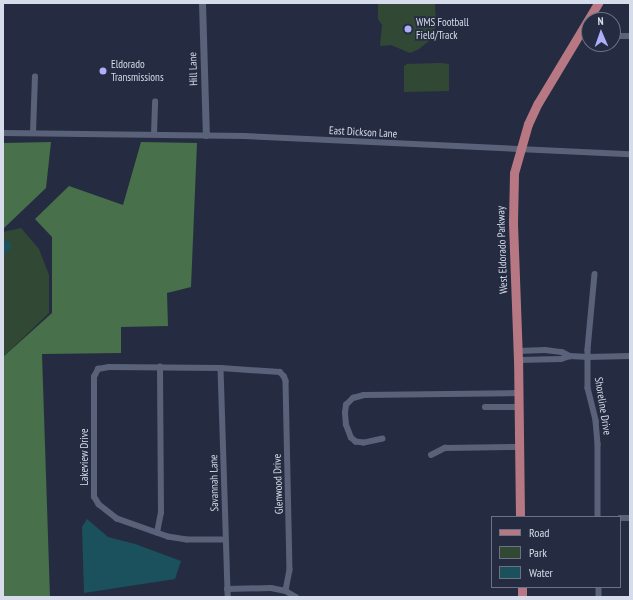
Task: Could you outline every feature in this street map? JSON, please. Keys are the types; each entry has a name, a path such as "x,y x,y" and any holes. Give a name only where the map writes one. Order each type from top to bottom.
{"main road":[{"name":"West Eldorado Parkway","path":"520,516 518,356 513,198 514,173 519,150 528,124 538,103 581,36"}],"street":[{"name":"Hill Lane","path":"202,3 206,135"},
{"path":"33,133 36,76"},
{"path":"154,134 155,102"},
{"name":"East Dickson Lane","path":"3,132 206,135 630,154"},
{"name":"Shoreline Drive","path":"595,274 588,357 588,388 596,421 598,444 598,516"},
{"path":"518,356 545,350 562,352 570,356"},
{"path":"518,356 561,359 570,356 630,356"},
{"name":"Lakeview Drive","path":"160,367 109,367 98,369 94,377 94,497 99,505 117,519 158,534 186,540 225,540"},
{"path":"158,534 161,513 160,367 221,368"},
{"name":"Glenwood Drive","path":"221,368 280,372 286,381 290,570 286,592"},
{"name":"Savannah Lane","path":"221,368 225,540 228,597"},
{"path":"383,439 364,443 356,442 351,438 346,425 345,413 346,405 353,398 364,395 518,393"},
{"path":"485,408 519,407"},
{"path":"431,455 445,448 519,447"},
{"path":"227,589 271,588 286,592 296,597"}],"green space":[{"name":"WMS Football Field/Track","path":"378,3 435,3 436,26 431,39 419,49 410,53 391,45 380,46 382,25 378,19"},
{"path":"407,64 449,64 449,91 404,92 404,66"},
{"path":"21,228 39,249 49,275 49,313 3,357 3,232"}],"shaded area":[{"path":"51,142 46,188 3,229 3,143"},
{"path":"141,142 197,143 191,287 167,293 168,326 121,327 121,353 42,354 50,597 3,597 3,357 52,313 52,237 35,219 69,186 123,205"}],"water":[{"path":"6,240 11,243 11,248 3,256 3,244"},
{"path":"87,519 108,537 135,544 181,561 175,579 84,593 82,527"}],"place":[{"name":"WMS Football Field/Track","path":"408,29"},
{"name":"Eldorado Transmissions","path":"103,71"}]}
